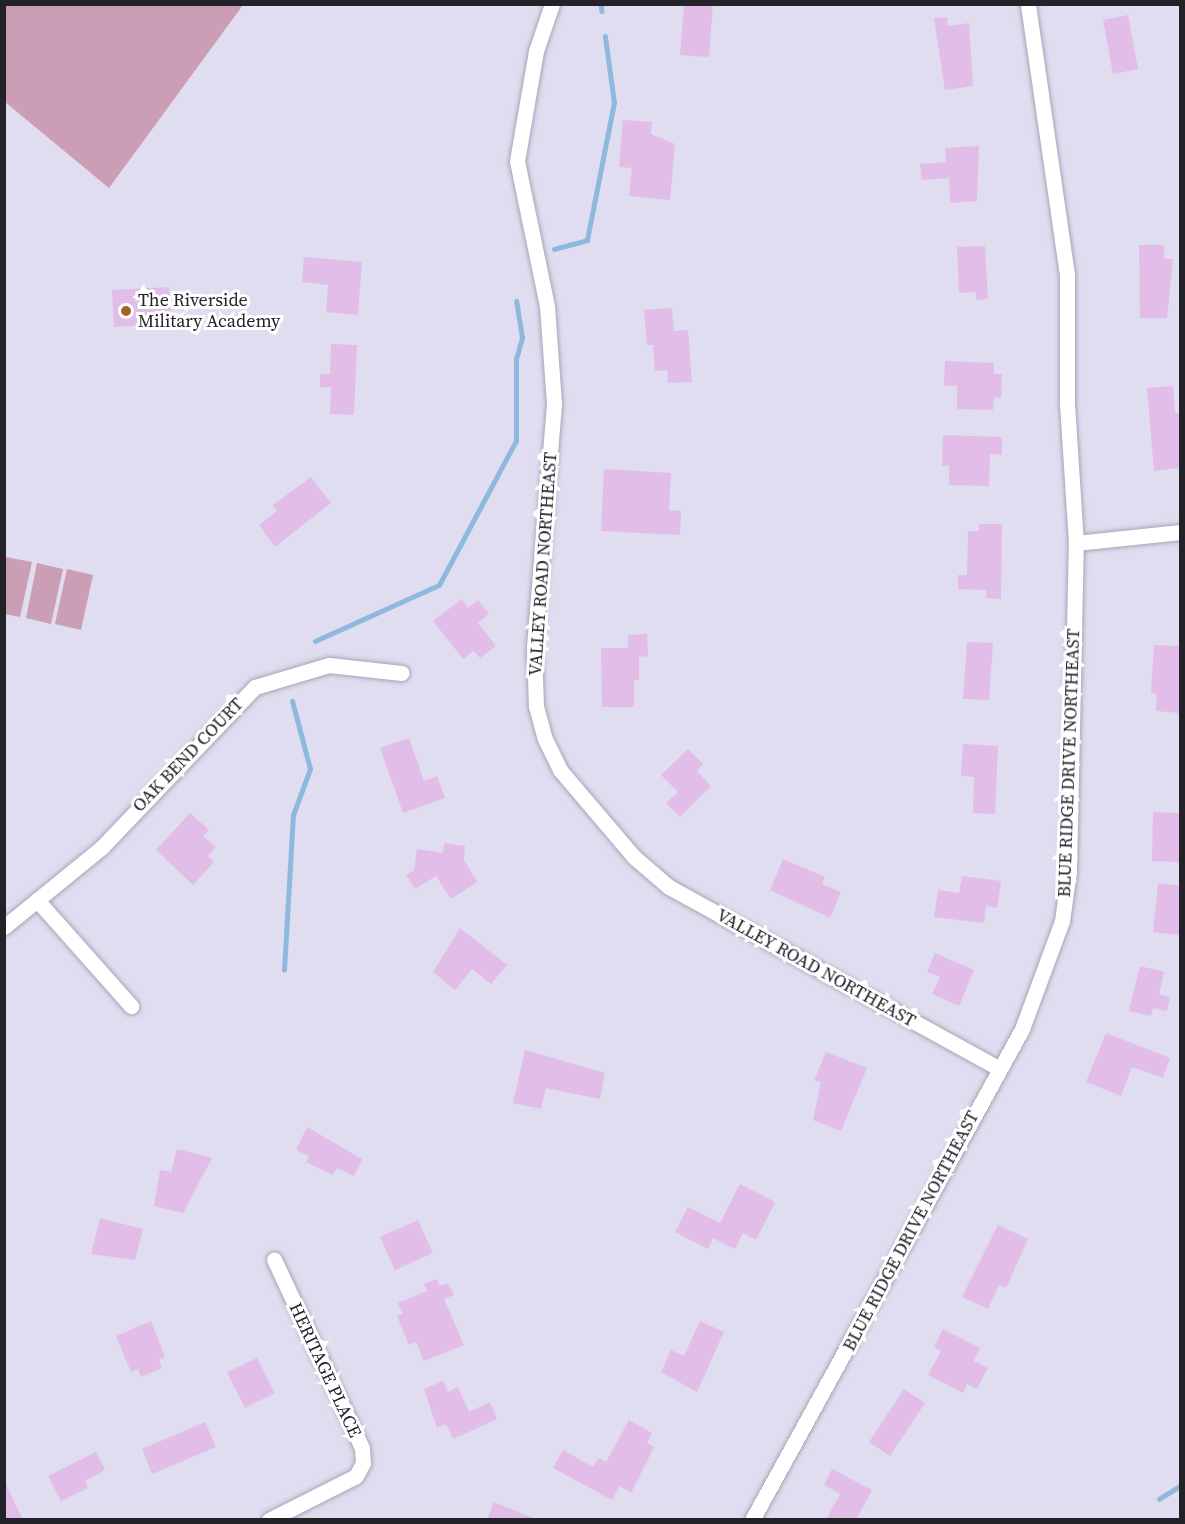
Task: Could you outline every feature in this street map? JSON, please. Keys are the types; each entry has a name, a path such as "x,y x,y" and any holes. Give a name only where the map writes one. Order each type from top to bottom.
{"street":[{"name":"VALLEY ROAD NORTHEAST","path":"552,4 536,51 517,161 547,306 554,404 534,647 536,706 545,740 560,770 634,857 669,887 998,1068"},
{"name":"BLUE RIDGE DRIVE NORTHEAST","path":"752,1520 998,1068 1048,970 1062,921 1069,871 1076,543 1064,247 1028,4"},
{"path":"1076,543 1180,532"},
{"name":"OAK BEND COURT","path":"4,927 102,847 255,687 329,665 402,673"},
{"path":"37,900 131,1006"},
{"name":"HERITAGE PLACE","path":"269,1520 357,1476 362,1448 274,1259"}],"shaded area":[{"path":"4,5 243,5 109,188 5,102"},
{"path":"6,557 32,562 20,617 5,614"},
{"path":"37,563 63,569 51,624 26,618"},
{"path":"67,569 93,575 81,630 55,624"}],"building":[{"path":"684,4 713,4 709,57 680,55"},
{"path":"1128,15 1138,69 1113,74 1103,20"},
{"path":"947,17 948,26 969,23 973,86 945,90 934,18"},
{"path":"623,120 652,122 651,134 675,144 670,200 629,196 632,168 619,167"},
{"path":"979,146 977,201 950,203 949,178 922,180 920,164 946,162 945,148"},
{"path":"1139,245 1164,245 1164,259 1173,259 1167,318 1140,318"},
{"path":"985,246 988,299 976,300 976,292 959,293 957,247"},
{"path":"304,257 362,262 358,315 326,312 328,285 302,282"},
{"path":"169,287 171,324 114,327 112,290"},
{"path":"672,308 674,331 688,330 692,382 668,383 667,370 655,371 653,345 647,345 644,310"},
{"path":"331,344 357,345 354,415 330,414 331,387 320,387 320,374 330,374"},
{"path":"945,361 994,363 994,374 1002,374 1001,398 994,397 993,410 957,409 957,386 944,386"},
{"path":"1173,386 1175,413 1180,413 1180,468 1154,471 1147,388"},
{"path":"943,435 1002,437 1002,455 990,454 989,486 949,485 949,466 942,466"},
{"path":"604,469 671,473 669,510 681,511 680,535 601,531"},
{"path":"311,477 331,503 275,547 259,525 277,511 273,505"},
{"path":"979,524 1002,524 1001,599 986,598 987,590 958,589 958,575 967,575 968,531 979,531"},
{"path":"462,599 468,608 478,600 489,614 478,623 496,646 480,658 474,651 463,659 433,621"},
{"path":"647,634 648,656 639,657 639,680 634,680 634,707 602,707 601,648 628,648 628,635"},
{"path":"967,642 993,643 989,700 963,699"},
{"path":"1154,645 1180,646 1180,713 1156,711 1157,694 1151,693"},
{"path":"409,738 424,781 437,776 445,798 403,813 380,748"},
{"path":"963,744 998,746 995,814 973,813 974,777 961,776"},
{"path":"688,749 703,764 697,771 711,786 680,817 666,803 678,792 661,775"},
{"path":"1153,812 1180,813 1180,862 1152,861"},
{"path":"190,813 209,830 203,836 216,847 208,856 214,862 193,885 156,850"},
{"path":"444,843 465,846 464,860 477,882 451,899 436,876 415,889 406,875 414,870 417,849 443,853"},
{"path":"783,859 825,877 822,884 841,892 830,918 770,890"},
{"path":"962,876 1001,881 997,908 986,906 984,923 934,917 938,890 959,893"},
{"path":"1158,883 1180,886 1180,935 1153,932"},
{"path":"460,928 507,965 491,984 472,969 455,990 433,972"},
{"path":"935,953 974,970 959,1006 932,994 940,977 927,972"},
{"path":"1140,966 1164,972 1159,994 1170,997 1167,1011 1153,1008 1151,1016 1129,1011"},
{"path":"1106,1033 1170,1058 1163,1078 1132,1067 1121,1096 1086,1082"},
{"path":"525,1050 605,1073 600,1099 546,1088 541,1109 513,1103"},
{"path":"826,1052 867,1068 841,1131 813,1120 821,1082 814,1080"},
{"path":"307,1127 362,1159 354,1176 337,1168 333,1175 306,1162 309,1156 296,1150"},
{"path":"177,1149 212,1158 183,1213 154,1206 160,1170 171,1172"},
{"path":"740,1184 775,1202 756,1240 743,1233 735,1249 713,1238 708,1249 675,1232 688,1207 720,1223"},
{"path":"100,1218 143,1229 135,1260 91,1254"},
{"path":"418,1220 433,1253 395,1270 380,1237"},
{"path":"998,1225 1028,1239 1006,1288 999,1285 988,1309 962,1297"},
{"path":"437,1279 440,1286 448,1283 454,1295 444,1299 464,1345 424,1361 416,1342 409,1345 397,1316 403,1314 398,1303 427,1291 424,1284"},
{"path":"151,1321 165,1357 159,1359 162,1368 141,1377 138,1369 131,1372 116,1336"},
{"path":"700,1321 724,1332 697,1392 661,1372 671,1350 684,1356"},
{"path":"943,1329 980,1348 974,1361 988,1368 977,1389 967,1384 963,1393 928,1375 941,1351 934,1347"},
{"path":"257,1358 275,1393 245,1408 227,1372"},
{"path":"443,1381 448,1392 458,1387 469,1412 490,1402 497,1419 453,1439 446,1424 437,1428 424,1389"},
{"path":"904,1389 925,1403 890,1456 869,1442"},
{"path":"629,1420 652,1433 647,1443 654,1447 631,1493 620,1486 612,1500 553,1468 563,1450 593,1467 598,1458 606,1462"},
{"path":"205,1422 216,1447 152,1474 142,1449"},
{"path":"96,1452 105,1470 85,1481 88,1488 61,1501 48,1476"},
{"path":"832,1469 872,1490 856,1520 826,1520 840,1494 824,1485"},
{"path":"4,1480 23,1520 4,1520"},
{"path":"494,1502 535,1519 535,1520 487,1520"}],"waterway":[{"path":"601,4 602,11"},
{"path":"554,249 587,240 614,103 605,37"},
{"path":"315,641 439,585 516,441 516,359 522,338 516,301"},
{"path":"284,970 293,815 310,769 292,701"},
{"path":"1159,1499 1180,1486"}],"place":[{"name":"The Riverside Military Academy","path":"126,311"}]}
